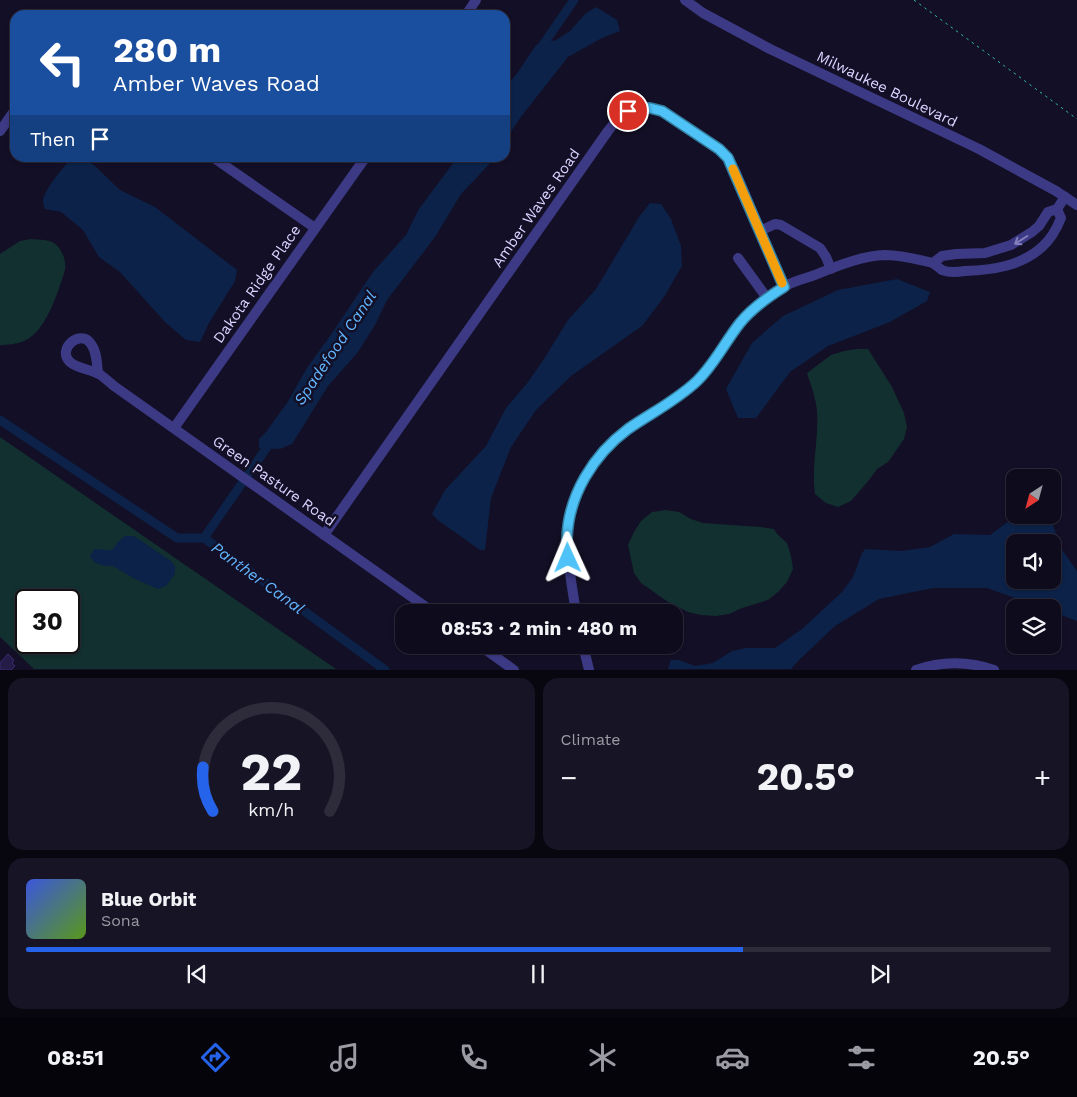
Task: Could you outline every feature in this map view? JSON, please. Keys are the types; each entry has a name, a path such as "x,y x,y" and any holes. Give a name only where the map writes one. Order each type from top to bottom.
{"street":[{"name":"Milwaukee Boulevard","path":"685,0 703,13 770,49 979,149 1077,205"},
{"name":"Amber Waves Road","path":"324,535 619,117 628,111 638,108 650,108 662,111 719,149 728,158 784,287"},
{"path":"0,131 10,117"},
{"path":"220,162 315,228"},
{"name":"Dakota Ridge Place","path":"174,428 362,162"},
{"path":"933,263 942,256 985,253 1023,239 1039,226 1048,212 1057,209 1065,197"},
{"path":"575,604 567,539 574,504 580,487 590,469 600,455 628,430 684,393 697,381 709,368 741,321 754,308 784,287 831,269 866,258 883,255 898,255 933,263 943,271 953,272 1001,268 1030,256 1043,247 1061,218 1057,209"},
{"path":"760,231 775,224 788,228 820,248 831,269"},
{"path":"985,253 987,270"},
{"path":"738,258 767,298"},
{"name":"Green Pasture Road","path":"98,374 423,604"},
{"path":"492,654 514,670"},
{"path":"585,654 589,670"},
{"path":"916,670 930,665 970,663 994,670"}],"path":[{"path":"914,0 1077,119"}],"green space":[{"path":"31,239 47,240 55,244 63,254 65,270 50,310 39,329 24,341 0,345 0,254 20,241"},
{"path":"857,349 868,349 892,387 904,413 907,427 904,439 888,462 877,469 851,501 838,507 826,503 815,494 814,473 817,411 807,373 831,355"},
{"path":"0,437 336,669 34,669 18,654 80,654 80,589 15,589 15,651 0,637"},
{"path":"666,510 679,512 703,523 774,529 787,543 793,569 787,582 768,600 729,614 716,616 688,612 683,610 683,604 668,602 641,583 634,573 628,545 641,521 652,512"}],"water":[{"path":"596,7 617,20 620,31 602,38 568,57 510,133 510,82 536,45 556,40 570,31 585,14"},
{"path":"68,162 89,162 120,190 155,207 237,270 235,281 209,323 200,342 186,340 165,322 120,272 99,257 83,230 61,212 45,209 44,196"},
{"path":"454,162 491,162 461,194 435,237 387,300 375,325 358,352 328,386 292,444 280,449 259,448 259,439 287,403 307,368 373,272 406,235 419,209"},
{"path":"650,203 661,204 671,219 681,246 682,266 664,297 642,326 571,376 536,410 511,447 491,498 485,550 480,550 432,514 445,490 486,446 506,408 528,382 568,320 596,289 639,217"},
{"path":"897,279 930,292 927,301 890,322 828,346 790,372 756,418 738,418 726,389 752,343 783,316 838,290"},
{"path":"1006,523 1053,524 1056,534 1006,534 1006,589 1061,589 1061,548 1077,571 1077,621 1061,615 1061,599 1018,599 987,588 933,588 879,599 835,626 791,669 668,669 671,660 679,660 695,666 713,663 732,651 746,648 775,648 802,629 842,592 853,577 865,549 901,551 930,547 954,534 990,535"},
{"path":"125,536 134,536 171,561 175,566 175,574 166,586 158,589 133,578 113,566 104,566 94,562 90,556 94,549 112,550"}],"building":[{"path":"8,654 14,660 12,663 15,666 11,670 0,670 0,663"}],"waterway":[{"name":"Spadefood Canal","path":"538,52 574,0"},
{"name":"Panther Canal","path":"0,420 177,538 204,538 385,670"},
{"name":"Spadefood Canal","path":"204,538 272,440"}],"slow traffic":[{"path":"733,169 782,283"}],"route":[{"path":"568,558 567,539 574,504 580,487 600,455 628,430 684,393 709,368 741,321 754,308 784,287 728,158 709,141 662,111 650,108 638,108 628,111"}]}
